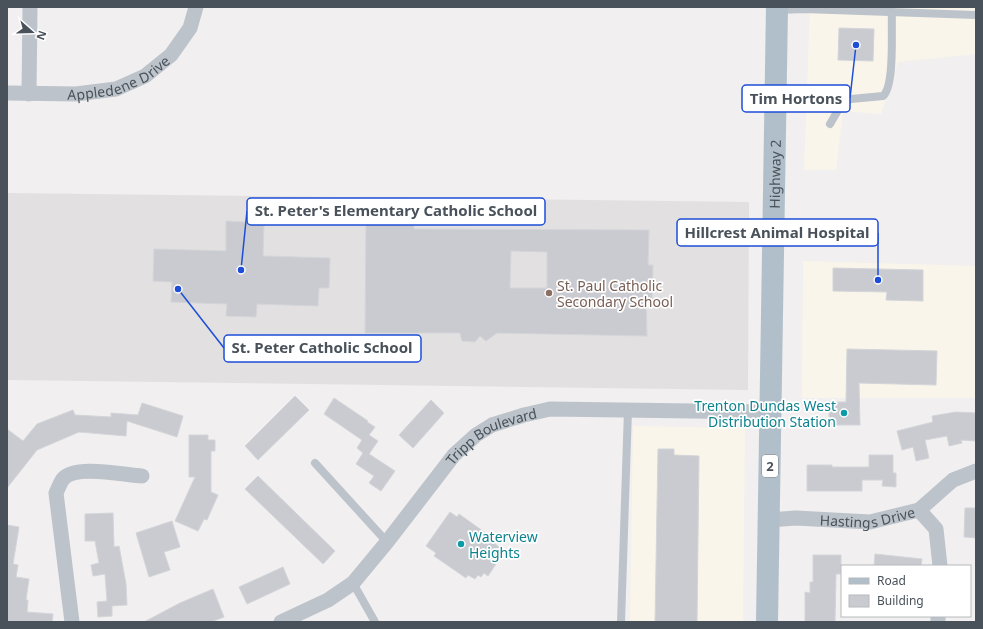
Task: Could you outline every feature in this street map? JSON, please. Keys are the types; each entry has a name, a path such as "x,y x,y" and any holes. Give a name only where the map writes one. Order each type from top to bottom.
{"main road":[{"name":"Highway 2","path":"771,412 777,8"},
{"name":"2","path":"767,622 771,412"}],"street":[{"path":"29,94 30,7"},
{"name":"Appledene Drive","path":"7,93 76,94 116,89 145,76 171,54 190,28 196,7"},
{"name":"Tripp Boulevard","path":"281,622 328,600 353,583 387,542 454,455 476,435 492,425 524,414 550,410 771,412"},
{"path":"72,622 56,493 63,479 71,473 90,471 142,476"},
{"name":"Hastings Drive","path":"769,520 796,518 870,522 919,510 953,480 976,471"},
{"path":"919,510 936,529 940,565"}],"lane":[{"path":"777,8 976,15"},
{"path":"830,124 846,100 851,98 882,96 886,93 890,74 892,12"},
{"path":"621,622 628,410"},
{"path":"315,463 387,542"},
{"path":"353,583 376,622"}],"shaded area":[{"path":"810,7 976,7 976,54 898,62 881,114 843,111 836,170 804,170"},
{"path":"7,193 749,202 748,390 7,380"},
{"path":"803,261 976,266 976,398 802,398"},
{"path":"633,426 745,428 743,622 630,622"}],"building":[{"path":"839,28 874,29 873,61 838,60"},
{"path":"380,216 414,216 414,229 649,230 648,265 653,265 652,300 646,301 647,336 497,333 486,341 480,336 475,342 462,341 460,333 365,333 366,221 380,221","holes":["511,251 547,252 547,288 510,288"]},
{"path":"226,221 264,223 263,256 330,258 329,288 319,288 318,306 257,304 256,317 226,316 227,304 171,302 172,282 153,281 154,249 226,251"},
{"path":"833,268 923,270 923,301 886,300 887,292 833,291"},
{"path":"847,349 937,351 936,385 859,383 860,425 829,425 829,402 846,402"},
{"path":"295,396 309,410 258,460 245,446"},
{"path":"334,398 375,427 369,435 378,441 369,454 395,471 381,491 369,483 374,476 356,464 363,453 357,448 362,440 324,414"},
{"path":"431,400 444,413 413,448 399,435"},
{"path":"142,403 183,416 177,437 127,421 126,436 79,432 37,450 7,488 7,429 23,441 37,424 73,410 75,415 111,417 111,413 138,415"},
{"path":"956,412 976,413 976,441 961,440 962,443 949,446 947,436 925,440 929,458 916,461 913,447 902,450 897,431 933,422 932,416"},
{"path":"189,435 208,435 208,440 215,440 215,451 211,451 211,492 218,495 207,520 204,519 198,531 175,521 195,477 189,477"},
{"path":"658,449 674,449 674,455 699,456 697,622 655,622"},
{"path":"869,455 893,455 893,473 896,473 896,487 882,486 883,480 862,480 862,491 807,491 807,465 869,467"},
{"path":"258,476 335,551 323,564 245,489"},
{"path":"965,508 976,508 976,538 964,537"},
{"name":"Waterview Heights","path":"450,512 457,517 459,514 494,539 493,542 499,547 495,553 498,554 495,559 498,561 488,576 484,573 481,577 478,575 475,579 468,575 466,578 434,556 436,553 426,546"},
{"path":"113,513 114,547 119,546 126,584 127,605 112,606 112,616 98,617 97,602 107,601 105,574 93,576 91,565 99,563 95,541 85,541 85,514"},
{"path":"172,521 180,547 164,552 170,570 149,577 136,533"},
{"path":"7,525 19,527 13,564 18,565 16,577 29,579 26,600 28,600 27,612 53,614 52,622 7,622"},
{"path":"875,554 922,559 921,565 874,565"},
{"path":"813,555 841,555 841,574 836,574 835,622 805,622 805,592 810,593 810,582 813,582"},
{"path":"283,567 290,584 247,604 239,587"},
{"path":"213,589 224,617 211,622 144,622 180,603"}],"place":[{"name":"Tim Hortons","path":"856,45"},
{"name":"St. Peter's Elementary Catholic School","path":"241,270"},
{"name":"Hillcrest Animal Hospital","path":"878,280"},
{"name":"St. Peter Catholic School","path":"178,289"},
{"name":"St. Paul Catholic Secondary School","path":"549,293"},
{"name":"Trenton Dundas West Distribution Station","path":"844,413"},
{"name":"Waterview Heights","path":"461,544"}]}
